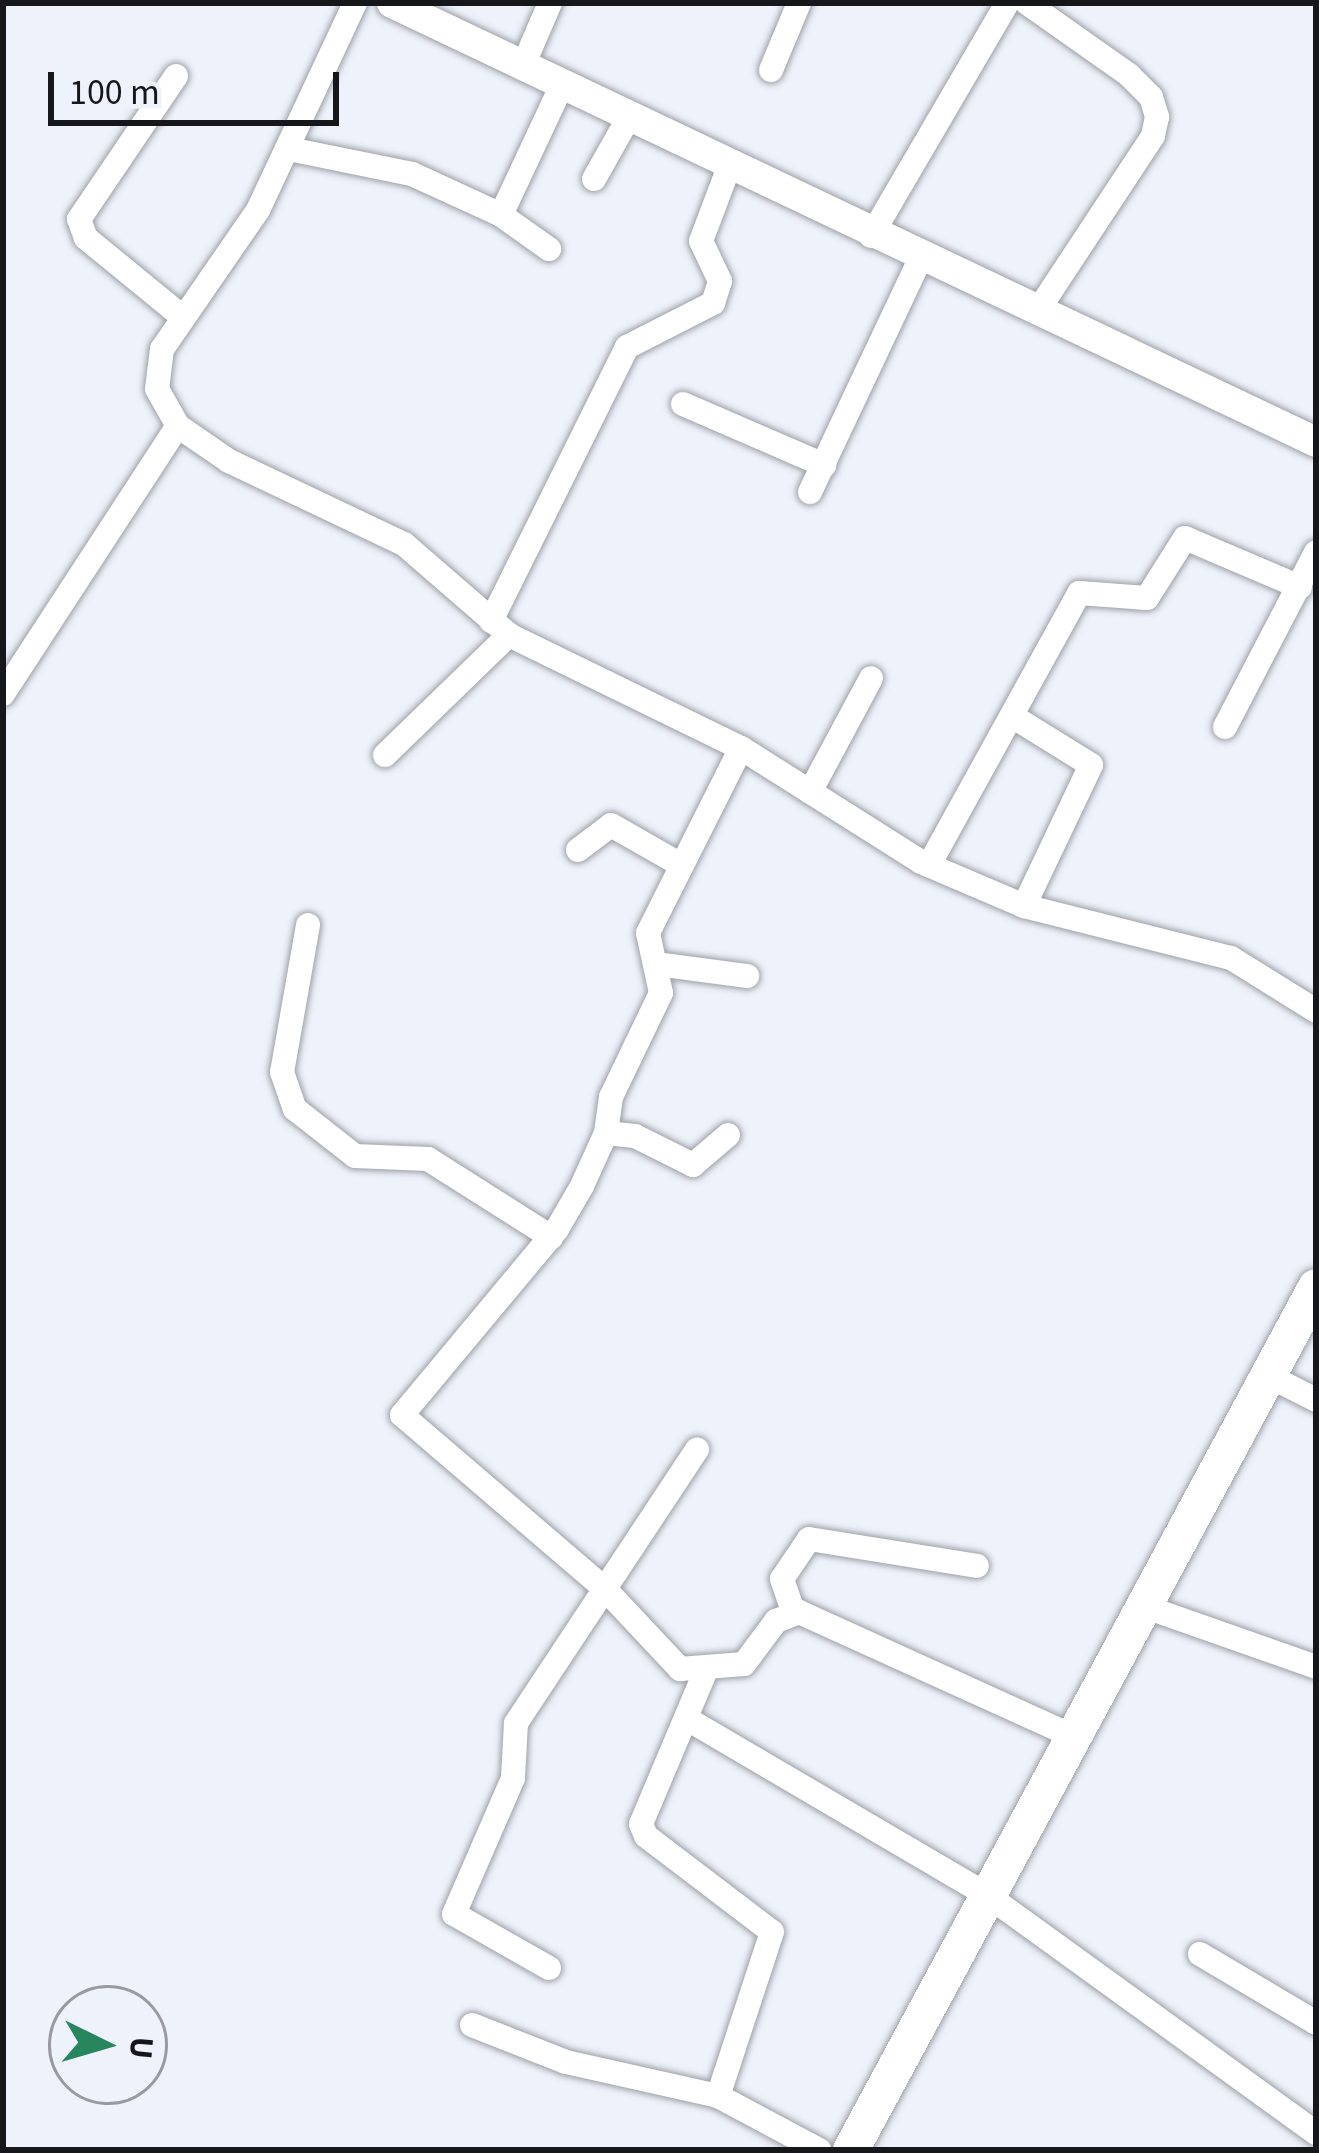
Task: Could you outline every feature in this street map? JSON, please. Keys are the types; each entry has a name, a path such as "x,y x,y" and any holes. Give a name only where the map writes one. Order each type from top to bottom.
{"highway":[{"path":"850,2150 1316,1287"}],"main road":[{"path":"411,7 561,87 1316,442"}],"street":[{"path":"355,3 289,149 236,244 179,314 156,369 161,403 178,426 230,460 404,544 500,628 742,748 929,865 1024,906 1231,958 1316,1011"},
{"path":"522,68 550,3"},
{"path":"771,70 799,3"},
{"path":"872,236 1007,3"},
{"path":"1027,3 1129,76 1151,97 1157,117 1153,136 1037,312"},
{"path":"176,76 79,219 86,238 179,314"},
{"path":"500,215 561,87"},
{"path":"594,179 628,118"},
{"path":"289,149 412,174 500,215 549,249"},
{"path":"385,755 500,628 627,347 713,303 721,281 701,241 729,167"},
{"path":"810,492 920,259"},
{"path":"683,404 824,465"},
{"path":"3,694 178,426"},
{"path":"929,865 1079,593 1147,598 1185,538 1300,587"},
{"path":"1225,727 1316,552"},
{"path":"810,792 872,677"},
{"path":"1012,716 1087,759 1092,772 1024,906"},
{"path":"742,748 648,933 661,993 611,1097 606,1133 551,1237 402,1415 605,1589 680,1669 744,1664 793,1611"},
{"path":"578,850 611,825 681,866"},
{"path":"308,925 282,1072 295,1109 355,1156 428,1159 551,1237"},
{"path":"656,964 747,976"},
{"path":"606,1133 635,1136 693,1166 728,1135"},
{"path":"1267,1375 1316,1400"},
{"path":"549,1969 454,1914 513,1778 516,1724 697,1450"},
{"path":"977,1566 809,1539 782,1579 793,1611 1072,1736"},
{"path":"1143,1606 1316,1667"},
{"path":"706,1670 643,1829 772,1932 718,2096"},
{"path":"689,1720 986,1895 1316,2137 1311,2150"},
{"path":"1200,1954 1316,2023"},
{"path":"472,2025 566,2062 718,2096 819,2150"}]}
